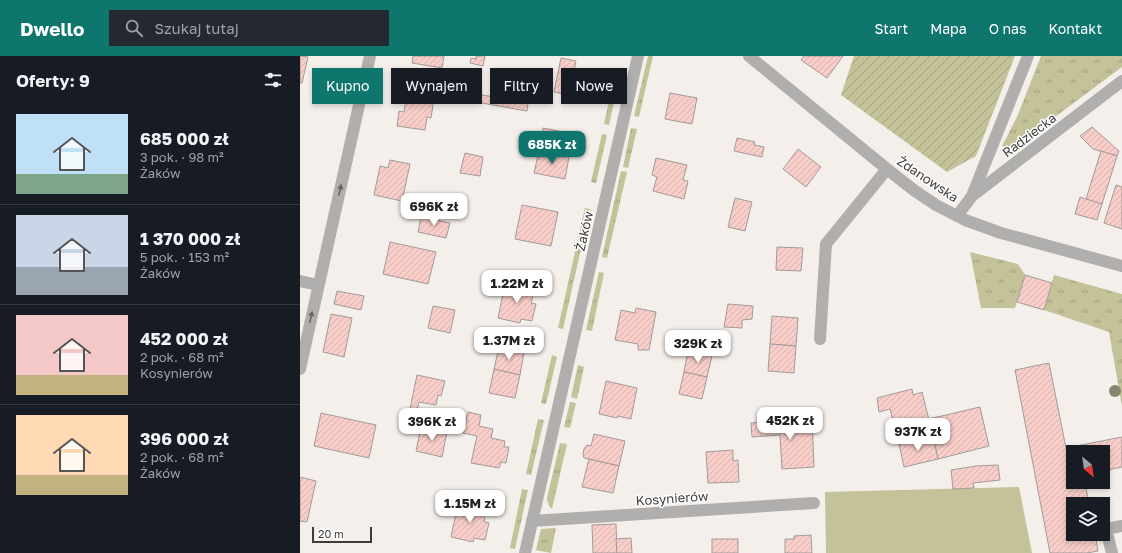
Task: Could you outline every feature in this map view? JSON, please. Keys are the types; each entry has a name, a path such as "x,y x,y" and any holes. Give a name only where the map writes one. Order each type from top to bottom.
{"street":[{"path":"300,369 370,56"},
{"name":"Żaków","path":"525,553 638,56"},
{"name":"Żdanowska","path":"749,56 887,169 925,198 964,220 1001,233 1122,266"},
{"path":"972,196 1028,56"},
{"name":"Radziecka","path":"957,216 972,196 1122,81"},
{"path":"820,339 826,244 887,169"},
{"path":"300,281 318,285"},
{"name":"Kosynierów","path":"532,521 814,503"},
{"path":"1112,553 1106,529 1122,526"}],"green space":[{"path":"648,56 653,56 639,117 634,116"},
{"path":"854,56 1015,56 976,156 947,172 841,95"},
{"path":"1041,56 1122,56 1122,67 1012,149 1002,146 1017,117"},
{"path":"608,104 614,104 609,125 604,124"},
{"path":"631,128 637,129 628,168 623,167"},
{"path":"602,134 607,135 596,183 591,182"},
{"path":"621,171 627,172 607,258 602,257"},
{"path":"585,208 590,209 563,329 558,328"},
{"path":"970,252 1018,264 1025,275 1015,308 981,308"},
{"path":"599,272 604,273 592,331 586,330"},
{"path":"1054,275 1122,294 1122,406 1109,332 1044,310"},
{"path":"552,355 557,357 546,404 541,403"},
{"path":"578,365 584,367 577,399 571,397"},
{"path":"570,402 576,403 570,428 564,427"},
{"path":"538,419 544,420 531,475 526,474"},
{"path":"560,443 567,444 552,509 549,506 547,498"},
{"path":"1019,487 1032,553 826,553 825,492"},
{"path":"522,489 528,490 515,549 510,548"},
{"path":"556,528 551,553 536,550 541,529"}],"building":[{"path":"300,56 308,57 302,83 300,83"},
{"path":"413,56 444,56 442,68 412,63"},
{"path":"476,56 485,56 483,66 470,63 471,58 476,59"},
{"path":"804,56 843,56 827,78 801,60"},
{"path":"561,58 576,61 575,68 561,68 561,93 554,92"},
{"path":"670,93 697,98 692,124 665,119"},
{"path":"482,95 490,96 490,104 528,104 527,111 482,103"},
{"path":"405,104 433,104 431,118 427,117 425,130 397,126 399,111 404,112"},
{"path":"1092,127 1119,151 1117,156 1093,149 1080,136"},
{"path":"543,128 574,134 569,157 539,151"},
{"path":"737,138 755,142 754,145 764,147 762,157 734,151"},
{"path":"798,149 821,167 806,187 783,169"},
{"path":"539,151 569,157 565,179 534,173"},
{"path":"1101,151 1117,156 1102,204 1086,199"},
{"path":"465,153 483,157 480,176 460,173"},
{"path":"656,158 687,165 683,180 688,181 684,199 653,191 657,177 652,175"},
{"path":"390,160 410,164 402,201 374,195 380,166 388,168"},
{"path":"1116,185 1122,187 1122,229 1104,223"},
{"path":"1080,197 1102,204 1097,220 1075,214"},
{"path":"735,198 752,202 745,231 728,227"},
{"path":"522,205 558,212 551,246 515,239"},
{"path":"421,217 450,223 446,238 418,232"},
{"path":"390,242 436,252 428,284 383,274"},
{"path":"777,247 803,248 801,271 776,270"},
{"path":"1025,275 1052,283 1044,310 1017,302"},
{"path":"505,284 534,291 531,303 536,304 532,321 521,319 520,323 498,318"},
{"path":"337,291 364,296 361,310 334,304"},
{"path":"728,304 753,306 752,319 742,320 742,328 724,327"},
{"path":"433,306 455,310 450,333 428,328"},
{"path":"636,308 656,312 649,350 638,350 638,344 615,340 621,310 635,313"},
{"path":"331,314 352,318 344,357 323,352"},
{"path":"772,316 798,318 796,346 770,344"},
{"path":"770,344 796,346 794,373 768,371"},
{"path":"499,347 524,352 520,375 494,369"},
{"path":"688,351 712,356 707,377 684,372"},
{"path":"1049,363 1066,448 1066,489 1086,489 1088,497 1066,497 1066,541 1096,541 1098,551 1087,553 1050,553 1015,370"},
{"path":"494,369 520,375 515,398 489,393"},
{"path":"684,372 707,377 702,399 679,394"},
{"path":"417,375 445,381 441,396 438,395 436,405 419,402 417,410 410,409"},
{"path":"606,381 637,388 631,419 599,414"},
{"path":"912,389 913,395 922,392 933,436 899,444 890,409 879,412 877,398"},
{"path":"980,407 989,446 938,459 929,419"},
{"path":"468,412 481,415 479,426 493,429 491,438 505,441 504,447 509,447 506,463 501,462 499,468 471,463 477,436 463,433"},
{"path":"321,413 376,425 369,458 314,446"},
{"path":"812,419 814,467 782,469 780,435 752,437 751,423"},
{"path":"421,427 447,432 442,457 416,451"},
{"path":"594,434 625,441 619,466 584,458 584,449 587,445 591,446"},
{"path":"933,436 938,459 904,467 899,444"},
{"path":"1122,437 1122,467 1110,470 1110,445 1081,445"},
{"path":"733,450 733,461 738,460 739,482 708,483 706,452"},
{"path":"589,459 619,466 613,493 582,487"},
{"path":"998,465 1000,480 973,483 974,488 953,489 951,470 976,466"},
{"path":"300,477 316,481 307,522 300,521"},
{"path":"458,504 486,510 484,522 489,523 485,540 474,538 473,542 451,537"},
{"path":"616,524 617,553 593,553 592,525"},
{"path":"811,535 812,553 785,553 785,539 794,539 794,536"},
{"path":"631,538 632,553 617,553 616,539"},
{"path":"712,539 738,539 738,553 712,553"}]}
